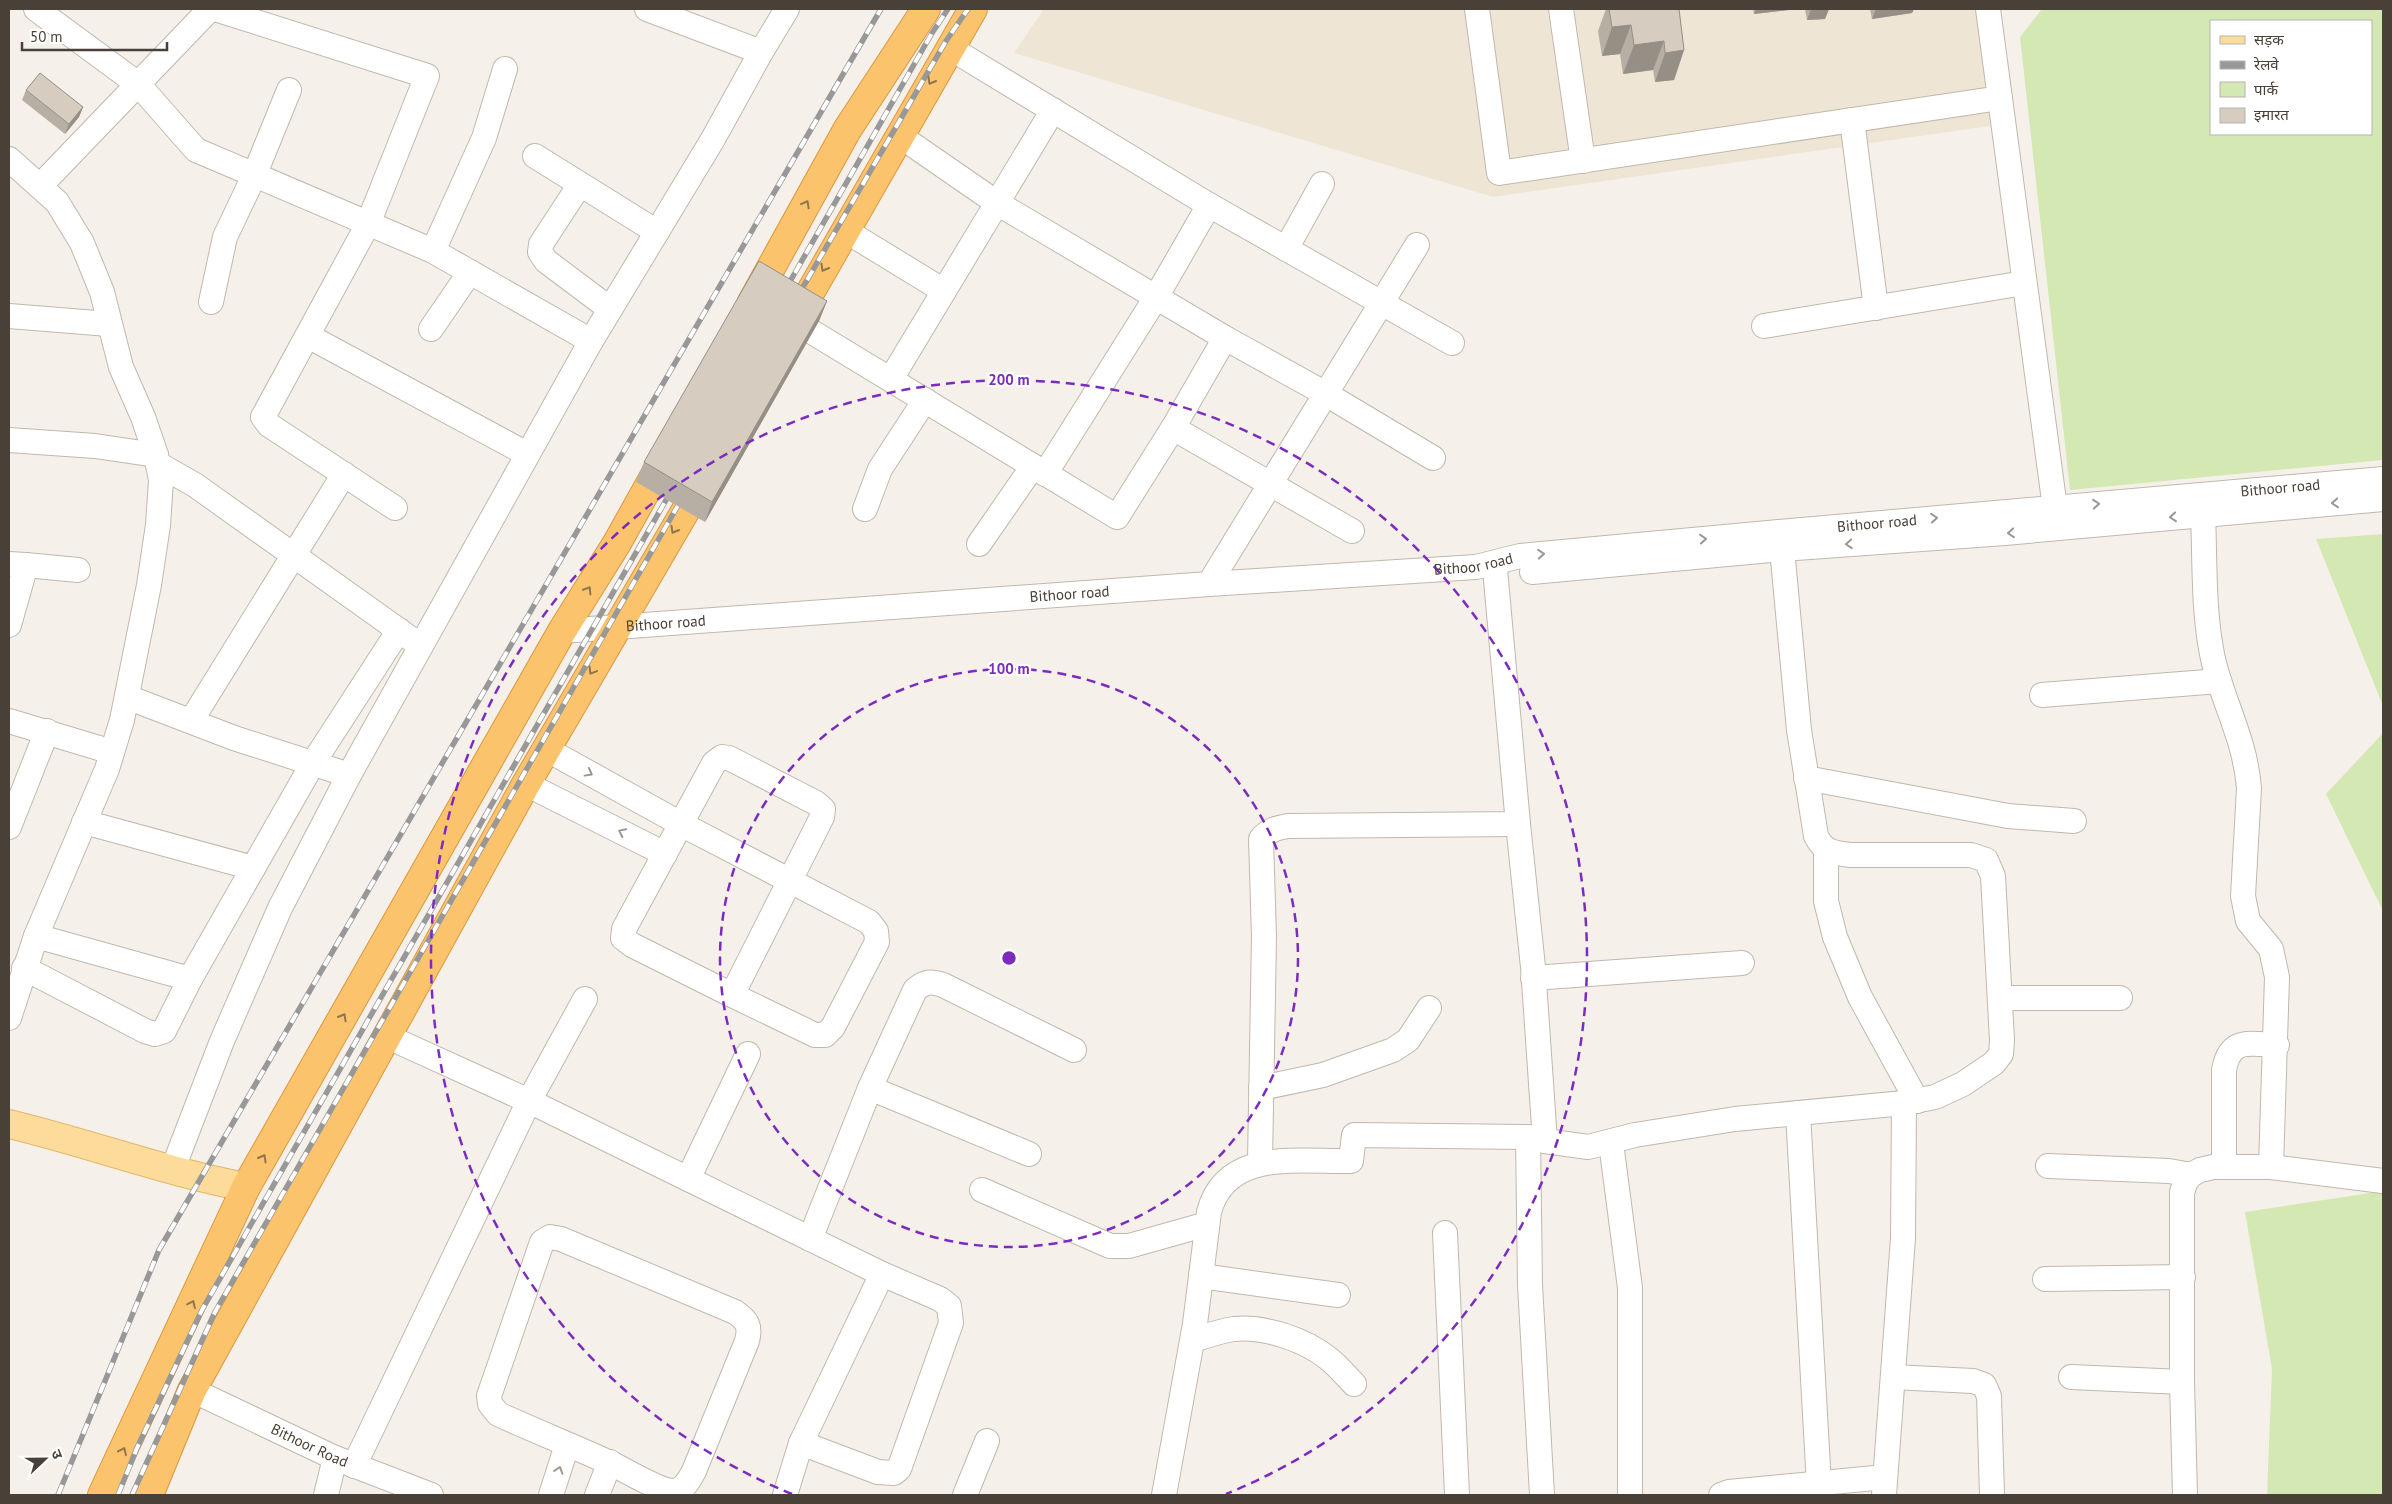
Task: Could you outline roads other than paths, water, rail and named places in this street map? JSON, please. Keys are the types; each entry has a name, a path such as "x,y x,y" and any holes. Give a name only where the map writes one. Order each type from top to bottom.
{"highway":[{"path":"737,328 847,130 926,9"},
{"path":"779,347 973,9"},
{"path":"102,1495 246,1187 562,631 617,543 675,440"},
{"path":"149,1495 192,1390 526,784 716,457"}],"main road":[{"path":"9,1124 63,1137 172,1171 246,1187"}],"street":[{"path":"36,9 138,84 196,150 433,251 591,341"},
{"path":"40,186 210,9"},
{"path":"215,9 427,76 368,224 264,413 264,419 269,425 395,508"},
{"path":"647,9 761,52"},
{"path":"172,1171 222,1041 280,908 349,775 591,341 713,139 786,9"},
{"path":"1477,9 1499,173 2000,98"},
{"path":"1561,9 1583,161"},
{"path":"1988,9 2055,508"},
{"path":"950,48 1209,205 1452,343"},
{"path":"433,251 484,138 505,69"},
{"path":"211,302 225,237 254,176 289,90"},
{"path":"891,379 1053,110"},
{"path":"1852,120 1876,308"},
{"path":"900,136 997,202 1155,298 1326,394 1433,458"},
{"path":"535,156 579,186 657,232"},
{"path":"9,159 57,202 82,242 102,292 121,367 143,417 157,459 161,480 158,526 149,585 127,697 112,752 107,769 36,936 9,1018"},
{"path":"1286,249 1322,184"},
{"path":"579,186 541,244 540,252 546,260 610,309"},
{"path":"978,544 1039,470 1155,298 1209,205"},
{"path":"846,231 944,291"},
{"path":"1210,584 1268,484 1382,304 1416,245"},
{"path":"432,329 470,272"},
{"path":"1764,326 2024,283"},
{"path":"9,316 109,324"},
{"path":"794,321 1117,517 1225,338"},
{"path":"308,336 527,454"},
{"path":"865,509 880,469 925,400"},
{"path":"1172,428 1352,531"},
{"path":"9,440 96,446 157,459 195,484 420,645"},
{"path":"191,721 295,556 344,474"},
{"name":"Bithoor road","path":"562,631 1210,584 1486,568 1530,556 2383,479"},
{"path":"1542,1495 1530,1285 1536,1139 1533,978 1518,824 1486,568 1521,573 1782,549 2005,533 2383,498"},
{"path":"2203,514 2209,637 2219,681 2246,755 2249,788 2243,896 2244,911 2248,920 2271,949 2277,977 2277,1045 2271,1167"},
{"path":"1721,1495 1729,1492 1820,1485 1885,1486 1903,1238 1910,1102 1860,997 1835,937 1826,900 1826,850 1816,836 1806,778 1799,730 1782,549"},
{"path":"9,625 17,564 78,570"},
{"path":"24,968 154,1034 160,1033 168,1025 190,979 313,763 399,630"},
{"path":"2042,696 2219,681"},
{"path":"127,697 234,738 349,775"},
{"path":"9,721 112,752"},
{"path":"9,827 17,785 47,732"},
{"path":"546,749 681,824 789,880 869,922 876,931 877,942 833,1027 825,1035 815,1035 732,995 632,945 623,938 624,929 665,854 681,824 714,763 722,757 729,758 782,785 816,803 823,809 822,817 789,880 732,995"},
{"path":"1806,778 2008,816 2074,821"},
{"path":"526,784 665,854"},
{"path":"84,822 253,868"},
{"path":"1260,1162 1264,937 1261,839 1265,834 1288,826 1518,824"},
{"path":"1164,1495 1193,1340 1207,1224 1213,1197 1219,1186 1232,1175 1260,1162 1351,1161 1354,1135 1536,1139 1575,1147 1588,1147 1611,1143 1635,1135 1717,1122 1910,1102 1950,1091 1994,1063 2000,1054 2002,1040 1993,876 1986,860 1971,855 1850,855 1826,850"},
{"path":"36,936 190,979"},
{"path":"1533,978 1742,963"},
{"path":"810,1239 870,1088 915,990 926,982 943,985 1074,1050"},
{"path":"2000,998 2120,998"},
{"path":"326,1495 345,1462 529,1101 585,999"},
{"path":"1261,1088 1323,1075 1392,1050 1408,1040 1429,1008"},
{"path":"386,1036 529,1101 882,1274 946,1302 952,1316 902,1464 894,1473 886,1474 801,1443"},
{"path":"2224,1167 2224,1070 2226,1056 2230,1050 2243,1044 2277,1045"},
{"path":"688,1179 748,1054"},
{"path":"870,1088 1029,1154"},
{"path":"1798,1113 1820,1485"},
{"path":"1611,1143 1630,1288 1630,1495"},
{"path":"2048,1166 2169,1172 2191,1176"},
{"path":"2185,1495 2182,1382 2182,1192 2186,1181 2200,1170 2224,1167 2271,1167 2383,1181"},
{"path":"982,1190 1110,1246 1129,1246 1207,1224"},
{"path":"1445,1233 1458,1495"},
{"path":"550,1237 561,1239 735,1312 745,1319 749,1325 747,1341 694,1471 684,1486 673,1491 668,1490 610,1462 498,1414 490,1404 489,1396 542,1242 550,1237"},
{"path":"785,1495 801,1443 882,1274"},
{"path":"1201,1276 1338,1295"},
{"path":"2045,1279 2183,1278"},
{"path":"1193,1340 1232,1329 1248,1328 1263,1331 1294,1340 1314,1349 1330,1360 1354,1384"},
{"path":"1893,1377 1973,1382 1984,1385 1989,1396 1992,1495"},
{"path":"2071,1377 2182,1382"},
{"name":"Bithoor Road","path":"192,1390 345,1462 431,1495"},
{"path":"965,1495 987,1440"},
{"path":"551,1495 567,1445"},
{"path":"596,1495 610,1462"}],"railway":[{"path":"58,1495 159,1250 881,9"},
{"path":"784,292 932,33 948,9"},
{"path":"796,299 946,41 968,9"},
{"path":"118,1495 137,1448 202,1310 673,488"},
{"path":"132,1495 215,1312 684,495"}]}
